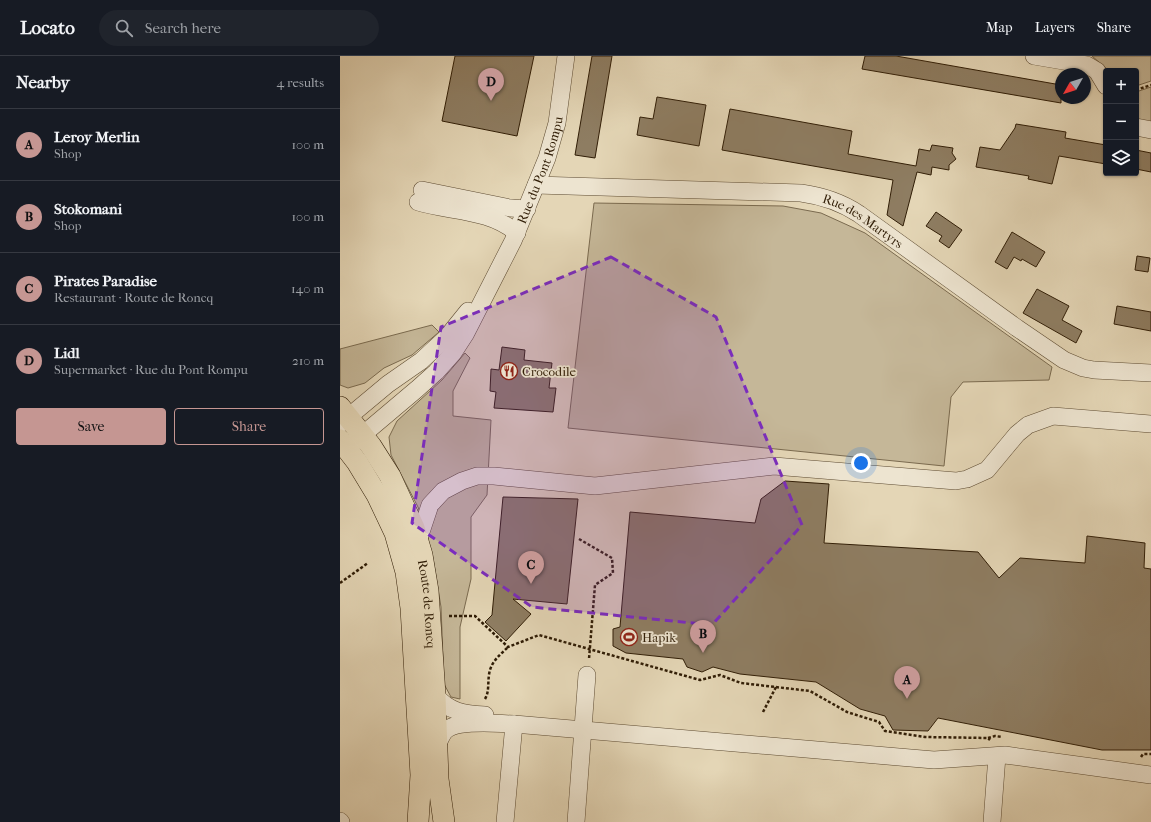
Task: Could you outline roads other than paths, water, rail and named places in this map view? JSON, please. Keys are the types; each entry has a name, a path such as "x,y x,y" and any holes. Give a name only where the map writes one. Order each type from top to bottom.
{"main road":[{"name":"Route de Roncq","path":"343,416 363,435 382,463 397,489 409,515 418,541 427,578 435,695 438,779 444,822"},
{"name":"Route de Roncq","path":"343,444 370,483 387,514 399,546 407,577 411,608 422,775 418,822"}],"street":[{"name":"Rue du Pont Rompu","path":"343,444 363,435 417,389 449,358 466,333 517,233 551,145 557,123 566,56"},
{"path":"1034,56 1087,65 1097,71 1103,81"},
{"path":"1139,128 1151,130"},
{"name":"Rue des Martyrs","path":"536,186 801,193 826,197 840,202 860,214 1017,328 1064,360 1083,368 1094,370 1151,373"},
{"path":"517,233 508,225 491,217 433,206 420,196 527,209"},
{"name":"Rue du Pont Rompu","path":"343,416 421,361 439,345 455,328 494,278"},
{"path":"418,541 430,505 444,491 462,480 477,476 494,476 595,486 774,466 956,481 987,470 1017,434 1028,425 1053,416 1151,424"},
{"path":"576,822 587,675"},
{"path":"435,695 442,704 451,710 471,715 492,716 514,724"},
{"path":"437,744 446,730 454,726 473,723 514,724 934,760 1005,755 1151,775"},
{"path":"505,822 514,724"},
{"path":"992,822 997,756"}],"place":[{"name":"Lidl","path":"491,101"},
{"name":"Crocodile","path":"509,371"},
{"name":"Pirates Paradise","path":"531,584"},
{"name":"Hapik","path":"629,637"},
{"name":"Stokomani","path":"703,653"},
{"name":"Leroy Merlin","path":"907,699"}]}
